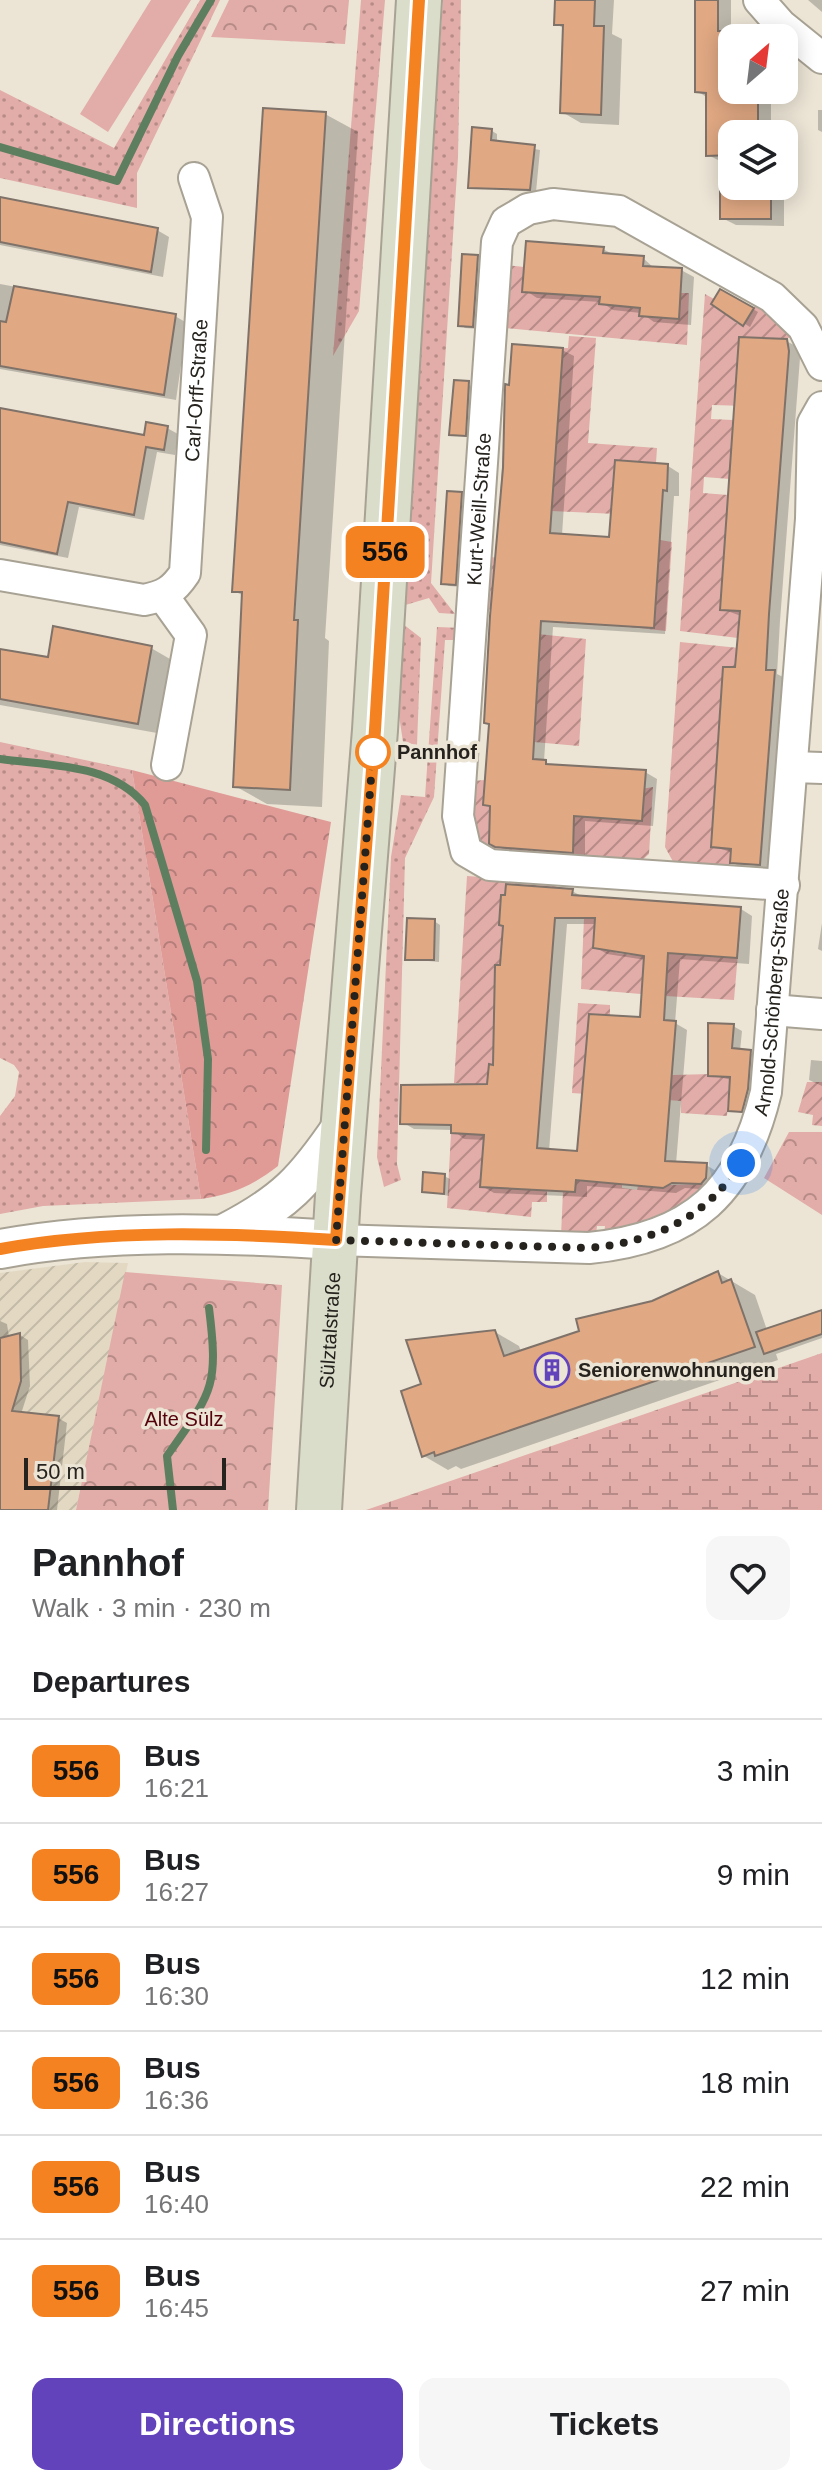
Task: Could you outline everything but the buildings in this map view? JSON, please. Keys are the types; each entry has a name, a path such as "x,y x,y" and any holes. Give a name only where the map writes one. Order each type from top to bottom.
{"main road":[{"name":"Sülztalstraße","path":"319,1510 343,1125 379,660 419,0"}],"street":[{"path":"759,0 781,25 822,58"},
{"name":"Carl-Orff-Straße","path":"163,596 176,587 185,573 207,217 194,178"},
{"name":"Kurt-Weill-Straße","path":"784,885 490,865 476,860 461,840 459,801 497,242 506,222 528,209 553,204 619,211 772,297 803,327 822,365"},
{"name":"Arnold-Schönberg-Straße","path":"336,1240 589,1248 625,1244 676,1226 701,1209 732,1177 752,1145 766,1092 784,885 808,768 817,522 813,423 822,407"},
{"path":"0,575 122,598 144,600 163,596 191,635 167,765"},
{"path":"772,1010 822,1014"},
{"path":"221,1236 267,1213 296,1189 343,1125"},
{"path":"0,1249 35,1243 221,1236 336,1240"}],"shaded area":[{"path":"85,1262 128,1263 76,1510 0,1510 0,1273"}],"green space":[{"path":"151,0 191,0 108,132 80,114"},
{"path":"200,0 220,0 137,173 137,208 0,178 0,90 114,148"},
{"path":"229,0 349,0 345,44 211,37"},
{"path":"361,0 385,0 359,311 333,356"},
{"path":"443,0 461,0 458,157 431,583 455,614 439,613 429,598 402,606"},
{"path":"506,265 524,267 563,294 600,297 599,304 640,308 640,316 679,319 680,293 689,293 687,345 505,328"},
{"path":"705,294 714,299 711,304 737,317 735,322 742,326 755,306 780,321 798,338 764,338 763,349 739,347 735,388 758,391 747,406 712,405 711,419 733,420 730,462 743,480 704,477 703,493 728,495 720,610 739,611 738,638 680,631"},
{"path":"569,336 596,338 588,443 657,448 656,463 615,460 612,502 638,515 551,511 562,348 568,348"},
{"path":"660,540 672,542 666,631 630,627 631,615 613,613 609,626 604,625 605,614 574,613 573,624 567,624 567,614 483,609 487,556 656,590"},
{"path":"403,624 421,638 417,745 403,742 397,702"},
{"path":"437,627 462,628 457,640 445,640 434,797 405,858 397,1164 401,1180 384,1187 377,1157 391,857 401,795 425,797"},
{"path":"528,633 586,639 579,746 534,742 540,649 526,648"},
{"path":"680,642 739,648 743,668 723,667 711,847 731,849 730,869 676,867 665,847"},
{"path":"0,742 132,770 201,1199 43,1206 0,1214 0,1116 15,1096 19,1072 14,1065 0,1058"},
{"path":"132,770 331,822 278,1166 242,1188 201,1199"},
{"path":"485,780 484,805 523,809 653,787 649,854 639,863 538,859 539,850 531,849 529,858 487,854 470,832 472,781"},
{"path":"467,876 550,882 565,892 501,895 500,910 504,914 499,975 495,977 494,992 498,993 498,998 494,999 493,1065 489,1065 484,1187 547,1191 547,1202 532,1202 531,1217 447,1208 451,1133 459,1133 461,1083 454,1083"},
{"path":"584,918 595,919 616,953 632,955 633,951 653,956 657,952 720,957 722,929 740,930 734,1000 665,996 642,986 641,994 581,989"},
{"path":"578,1003 610,1005 610,1015 589,1014 585,1064 672,1071 672,1075 712,1074 732,1042 727,1116 681,1113 681,1101 572,1093"},
{"path":"807,1082 822,1082 822,1126 812,1125 813,1115 798,1112"},
{"path":"789,1132 822,1132 822,1215 764,1178"},
{"path":"576,1180 622,1184 622,1188 637,1190 638,1186 706,1184 659,1220 604,1235 605,1226 597,1226 596,1235 561,1236 563,1191 575,1192"},
{"name":"Alte Sülz","path":"125,1272 282,1285 268,1510 76,1510"},
{"path":"822,1353 822,1510 366,1510"}],"waterway":[{"path":"0,147 117,181 178,56 211,0"},
{"path":"0,759 97,774 131,791 145,805 197,981 208,1059 206,1150"},
{"name":"Alte Sülz","path":"173,1510 167,1456 194,1417 209,1388 213,1356 209,1308"}],"bus line":[{"name":"556","path":"0,1249 35,1243 162,1236 336,1240 375,730 419,0"}],"place":[{"name":"Pannhof","path":"373,752"},
{"name":"Seniorenwohnungen","path":"552,1370"}],"route":[{"path":"373,752 336,1240 589,1248 625,1244 676,1226 701,1209 741,1163"}]}
